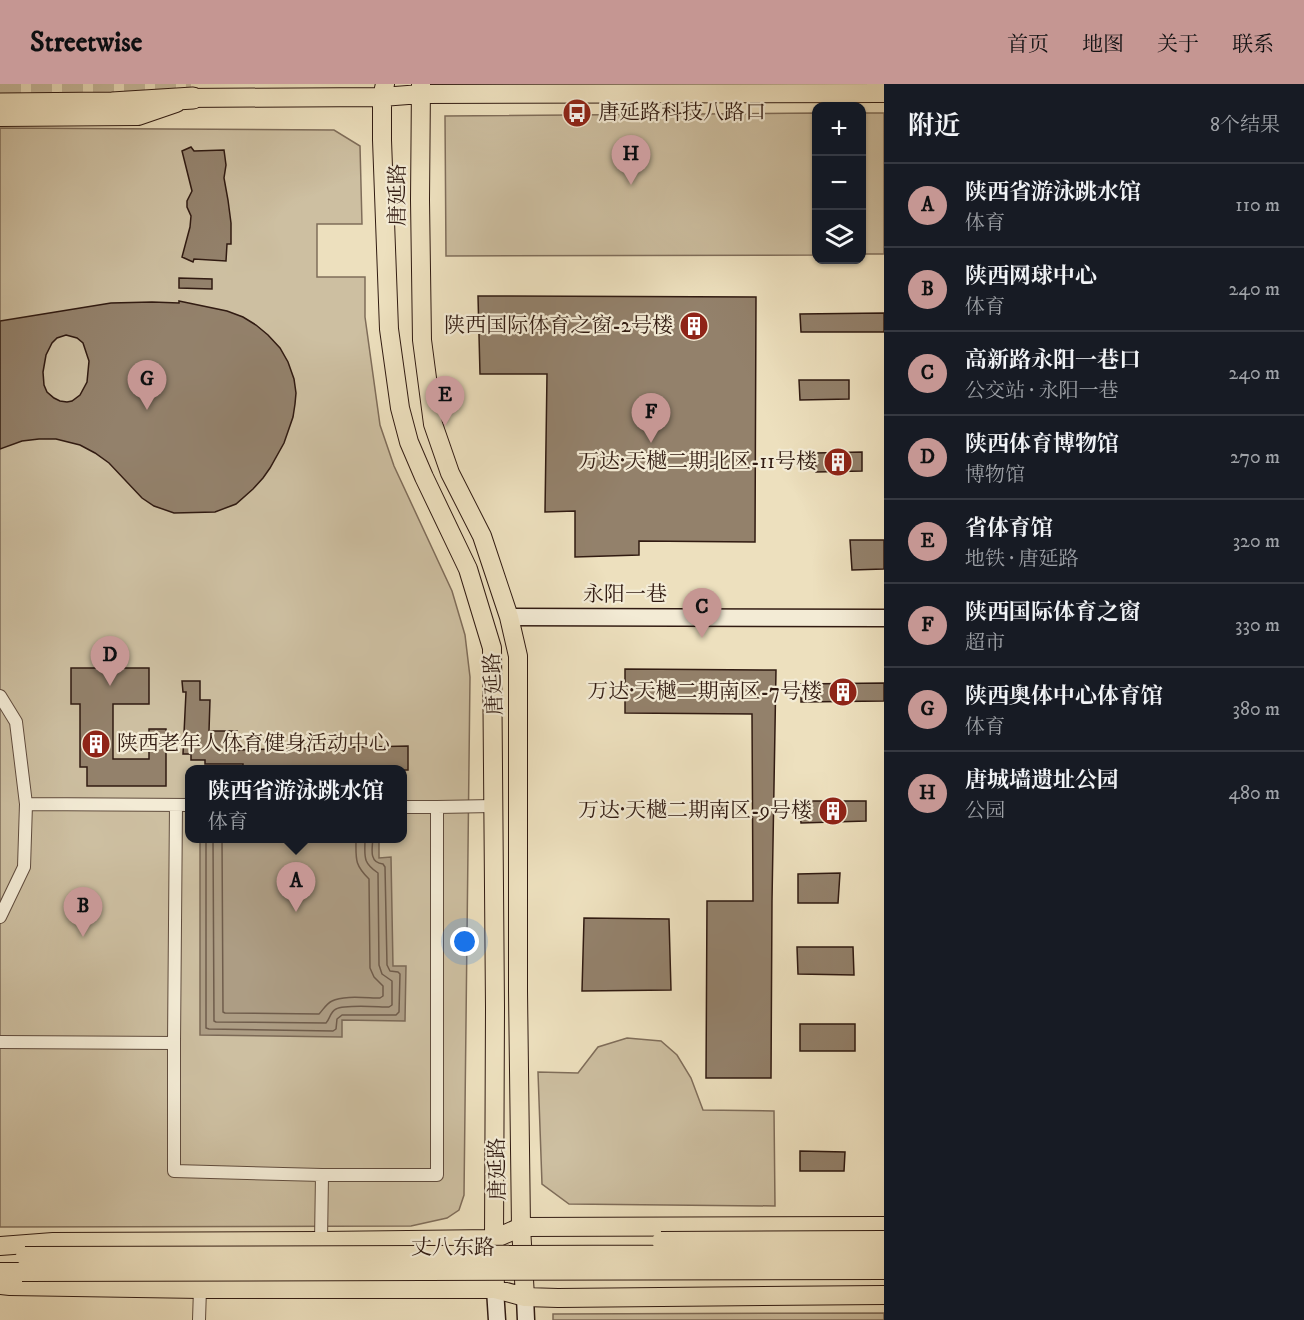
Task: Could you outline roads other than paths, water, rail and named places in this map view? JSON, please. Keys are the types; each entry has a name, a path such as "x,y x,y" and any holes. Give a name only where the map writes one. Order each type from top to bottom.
{"highway":[{"path":"0,104 112,103 193,98"}],"main road":[{"path":"0,97 193,98 421,89 884,93"},
{"name":"唐延路","path":"421,89 422,340 433,424 450,473 482,536 511,623 518,656 518,991 521,1227 525,1298"},
{"name":"唐延路","path":"383,91 382,140 389,329 400,408 424,477 468,569 492,648 495,1289"},
{"path":"0,117 138,116 193,98"},
{"path":"521,1227 884,1226"},
{"name":"丈八东路","path":"0,1246 53,1242 494,1239 521,1227"},
{"path":"599,1227 661,1241 884,1240"},
{"name":"丈八东路","path":"24,1264 884,1254"},
{"path":"0,1255 24,1264 2,1283"},
{"name":"丈八东路","path":"24,1264 884,1270"},
{"name":"丈八东路","path":"2,1283 200,1289 495,1289 525,1298 884,1295"},
{"path":"588,1298 631,1286 884,1285"}],"street":[{"name":"永阳一巷","path":"511,623 884,618"},
{"name":"永阳一巷","path":"511,623 884,628"},
{"path":"0,696 16,722 26,804 24,867 0,917"},
{"path":"26,804 185,805"},
{"path":"176,805 174,1171 322,1175 437,1175 437,807"},
{"path":"407,807 494,806"},
{"path":"0,1042 174,1043"},
{"path":"321,1241 322,1175"},
{"path":"0,1237 53,1242"},
{"path":"199,1320 200,1289"},
{"path":"495,1289 497,1320"},
{"path":"525,1298 526,1320"}],"water":[{"path":"200,843 379,843 379,858 391,857 393,966 406,966 405,1021 342,1020 342,1037 200,1035"}],"tunnel":[{"path":"0,90 191,89"}],"place":[{"name":"唐延路科技八路口","path":"577,113"},
{"name":"唐城墙遗址公园","path":"631,185"},
{"name":"陕西国际体育之窗-2号楼","path":"694,326"},
{"name":"陕西奥体中心体育馆","path":"147,410"},
{"name":"省体育馆","path":"445,426"},
{"name":"陕西国际体育之窗","path":"651,443"},
{"name":"万达·天樾二期北区-11号楼","path":"838,462"},
{"name":"高新路永阳一巷口","path":"702,638"},
{"name":"陕西体育博物馆","path":"110,686"},
{"name":"万达·天樾二期南区-7号楼","path":"843,692"},
{"name":"陕西老年人体育健身活动中心","path":"96,744"},
{"name":"万达·天樾二期南区-9号楼","path":"833,811"},
{"name":"陕西省游泳跳水馆","path":"296,912"},
{"name":"陕西网球中心","path":"83,937"}]}
